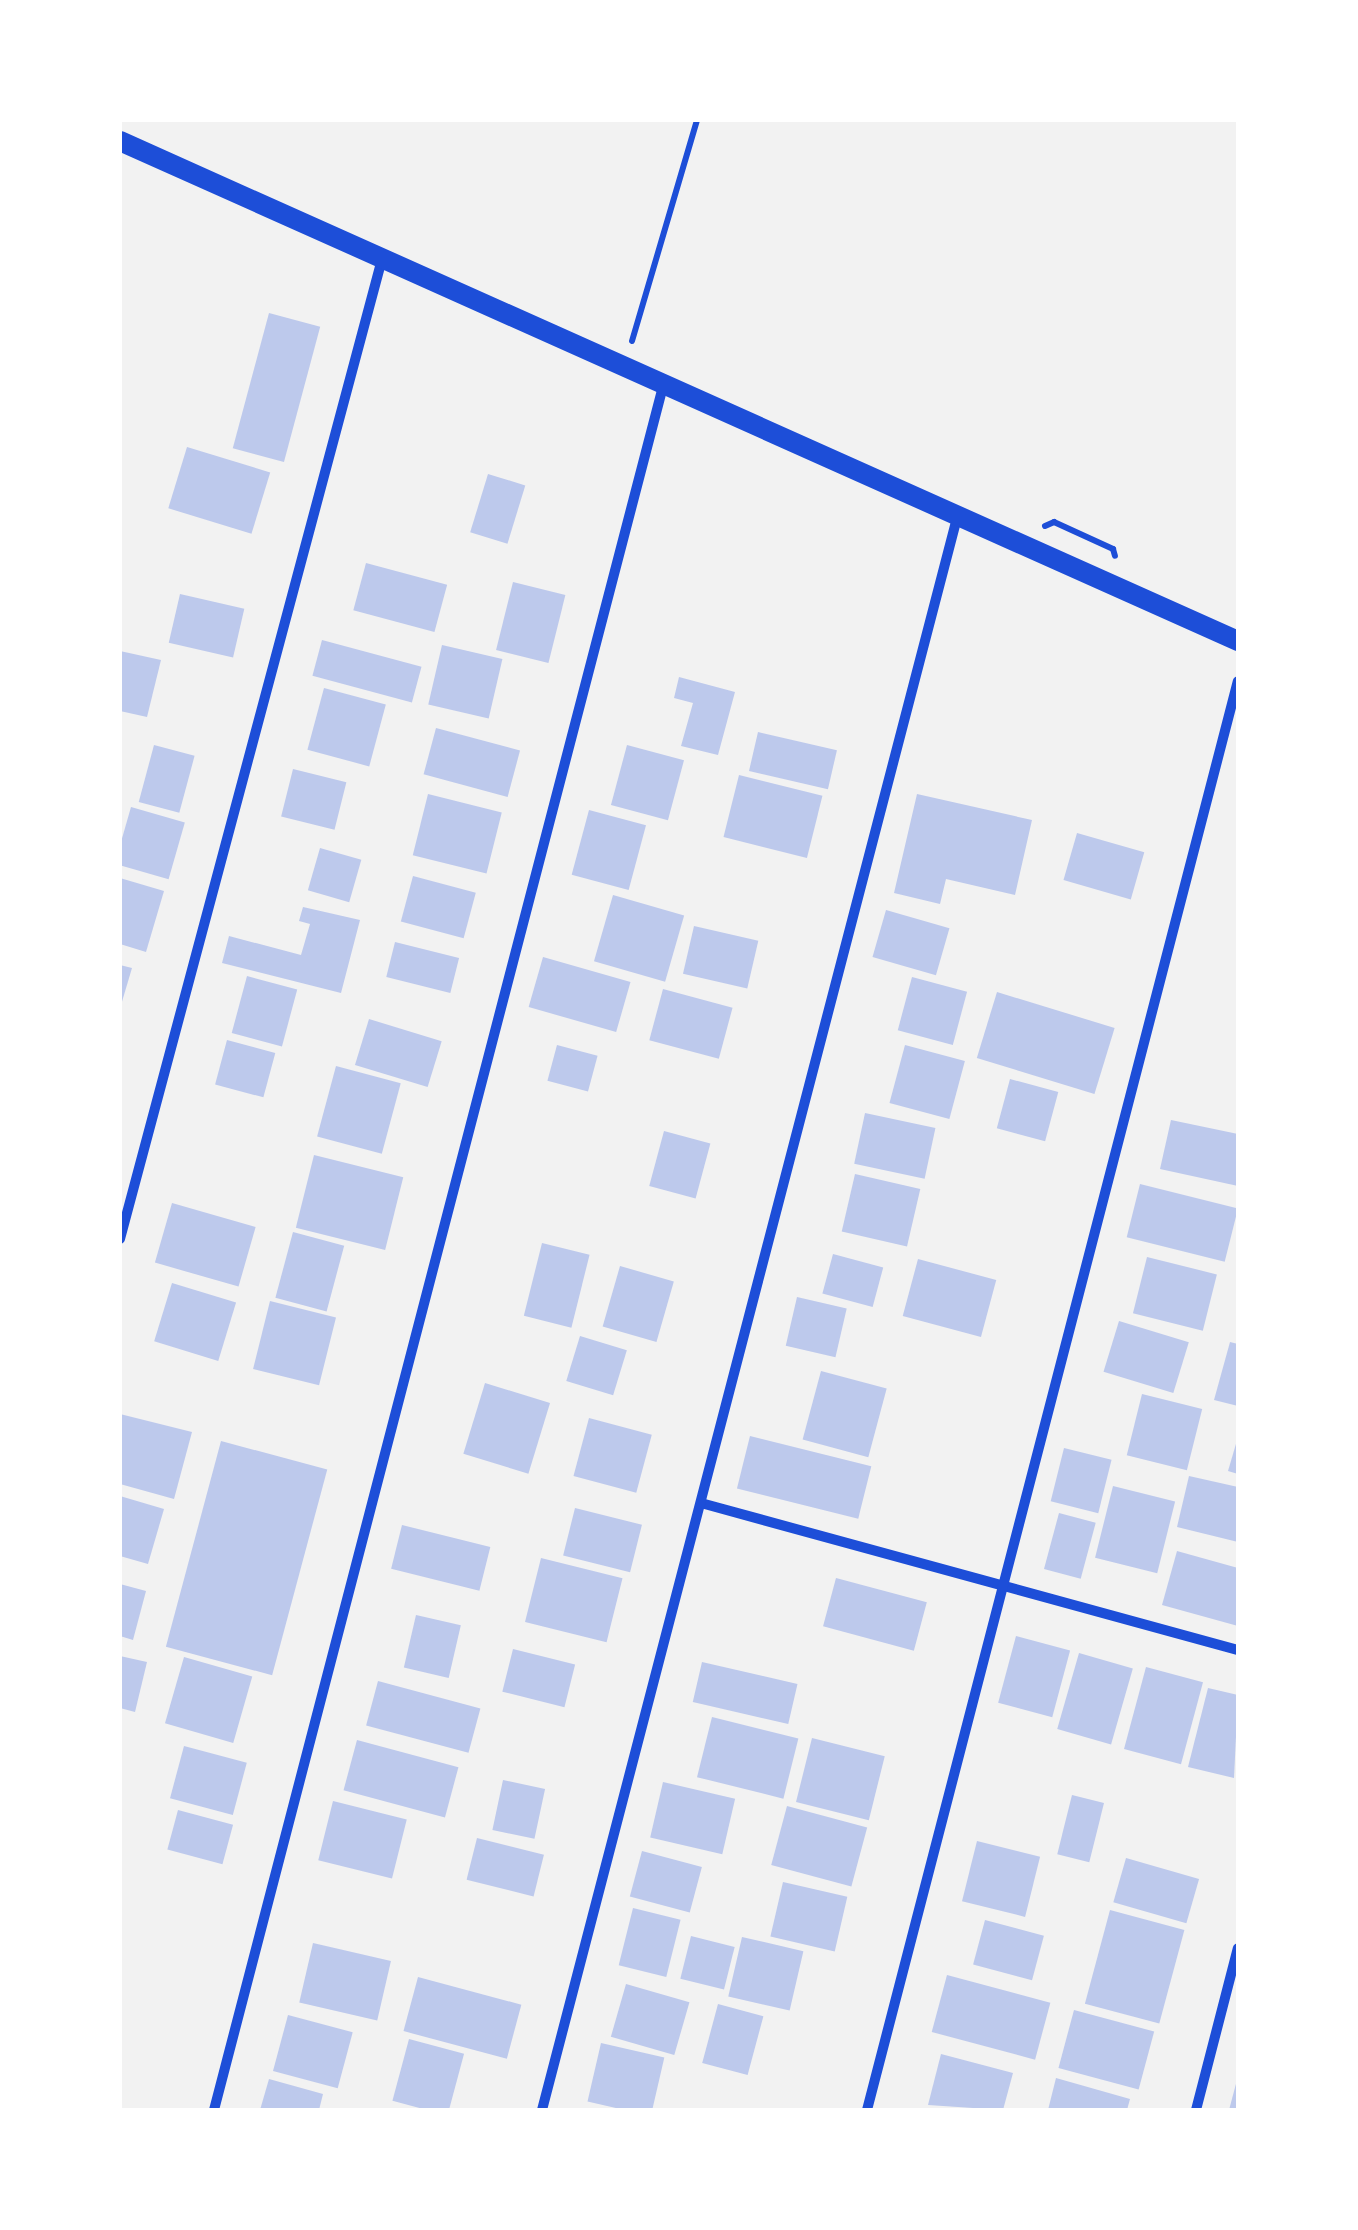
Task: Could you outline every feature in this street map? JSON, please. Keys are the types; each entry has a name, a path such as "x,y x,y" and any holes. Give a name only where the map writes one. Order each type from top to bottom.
{"main road":[{"path":"120,142 959,513 1238,641"}],"street":[{"path":"120,1239 383,256"},
{"path":"214,2110 664,382"},
{"path":"542,2110 959,513"},
{"path":"867,2110 1238,681"},
{"path":"701,1502 1238,1650"},
{"path":"1196,2110 1238,1948"}],"path":[{"path":"632,342 697,120"}],"building":[{"path":"269,313 320,327 284,462 233,448"},
{"path":"187,447 270,472 251,534 168,508"},
{"path":"488,474 525,485 507,544 470,532"},
{"path":"366,563 447,585 434,632 353,610"},
{"path":"513,582 565,595 548,663 496,650"},
{"path":"180,594 244,609 233,658 169,643"},
{"path":"322,640 421,667 412,702 312,676"},
{"path":"442,645 502,659 489,718 428,704"},
{"path":"120,651 161,660 147,717 120,711"},
{"path":"679,677 735,692 718,755 681,746 693,703 674,698"},
{"path":"324,688 386,705 369,766 307,750"},
{"path":"436,728 520,751 508,797 424,774"},
{"path":"758,732 837,750 828,789 749,771"},
{"path":"154,745 195,756 179,813 139,802"},
{"path":"627,745 684,760 668,820 611,805"},
{"path":"293,769 346,782 335,830 281,817"},
{"path":"739,775 822,796 807,858 724,837"},
{"path":"428,794 502,812 487,874 413,855"},
{"path":"917,794 1032,820 1015,895 946,879 940,904 894,893"},
{"path":"131,807 185,822 169,879 120,865 120,845"},
{"path":"589,810 646,825 629,890 572,875"},
{"path":"1077,833 1144,852 1131,899 1063,880"},
{"path":"320,848 361,860 349,902 308,890"},
{"path":"413,876 476,893 464,938 401,921"},
{"path":"120,878 164,891 146,952 120,944"},
{"path":"613,895 684,915 665,982 594,961"},
{"path":"303,907 360,920 341,993 222,963 229,936 301,955 310,924 299,921"},
{"path":"886,910 949,928 936,975 872,957"},
{"path":"694,926 758,941 747,989 683,974"},
{"path":"395,942 459,958 450,993 386,977"},
{"path":"543,957 630,982 616,1032 529,1007"},
{"path":"120,965 132,968 121,1005 120,1005"},
{"path":"247,976 297,989 282,1046 232,1033"},
{"path":"912,977 967,992 953,1045 898,1030"},
{"path":"663,989 733,1008 719,1059 649,1040"},
{"path":"997,992 1115,1028 1094,1094 977,1058"},
{"path":"369,1019 442,1041 428,1087 355,1065"},
{"path":"227,1040 275,1053 263,1097 215,1084"},
{"path":"557,1045 598,1056 588,1092 547,1081"},
{"path":"905,1045 965,1061 949,1119 889,1103"},
{"path":"336,1066 401,1083 382,1154 317,1137"},
{"path":"1010,1079 1058,1092 1045,1141 997,1128"},
{"path":"865,1113 935,1128 925,1179 854,1164"},
{"path":"1171,1120 1238,1134 1238,1186 1160,1169"},
{"path":"664,1131 710,1143 696,1198 649,1186"},
{"path":"314,1155 403,1177 385,1250 296,1228"},
{"path":"855,1174 920,1189 907,1247 842,1231"},
{"path":"1140,1184 1238,1208 1225,1262 1127,1237"},
{"path":"172,1203 256,1227 239,1287 155,1263"},
{"path":"293,1232 344,1246 327,1311 275,1298"},
{"path":"542,1243 590,1255 571,1328 524,1316"},
{"path":"833,1254 883,1267 873,1307 822,1294"},
{"path":"1147,1257 1217,1274 1203,1331 1133,1313"},
{"path":"918,1259 996,1280 981,1337 903,1316"},
{"path":"620,1266 674,1281 656,1342 603,1327"},
{"path":"172,1283 236,1303 218,1361 154,1341"},
{"path":"797,1297 847,1308 835,1357 786,1346"},
{"path":"270,1301 336,1317 319,1385 253,1369"},
{"path":"1119,1321 1189,1342 1173,1393 1104,1372"},
{"path":"580,1336 627,1350 613,1395 566,1381"},
{"path":"1230,1342 1238,1344 1238,1406 1214,1400"},
{"path":"821,1371 887,1389 868,1457 803,1440"},
{"path":"485,1383 550,1403 528,1474 463,1454"},
{"path":"1142,1394 1202,1409 1187,1470 1127,1455"},
{"path":"120,1414 192,1432 174,1499 120,1484"},
{"path":"589,1418 652,1435 636,1493 573,1476"},
{"path":"750,1436 871,1466 858,1519 737,1488"},
{"path":"1238,1437 1238,1474 1228,1471"},
{"path":"221,1441 327,1469 272,1675 166,1647"},
{"path":"1064,1448 1112,1460 1098,1513 1051,1501"},
{"path":"1189,1476 1238,1487 1238,1542 1177,1527"},
{"path":"1113,1486 1175,1501 1157,1573 1095,1558"},
{"path":"120,1496 164,1509 148,1564 120,1556"},
{"path":"575,1508 642,1525 630,1572 563,1556"},
{"path":"1059,1513 1096,1523 1081,1579 1044,1569"},
{"path":"402,1525 490,1547 479,1591 391,1569"},
{"path":"1177,1551 1238,1568 1238,1626 1162,1605"},
{"path":"541,1558 623,1578 607,1642 525,1622"},
{"path":"836,1578 927,1602 914,1651 823,1626"},
{"path":"120,1584 146,1591 133,1640 120,1636"},
{"path":"416,1615 461,1625 449,1678 404,1668"},
{"path":"1016,1636 1070,1650 1052,1717 998,1703"},
{"path":"513,1649 575,1664 564,1707 502,1692"},
{"path":"1079,1653 1133,1668 1111,1744 1057,1729"},
{"path":"120,1656 147,1662 135,1712 120,1708"},
{"path":"184,1657 252,1677 233,1743 165,1723"},
{"path":"702,1662 797,1684 788,1724 693,1702"},
{"path":"1146,1667 1203,1682 1181,1764 1124,1749"},
{"path":"378,1681 480,1708 468,1753 366,1725"},
{"path":"1208,1688 1238,1695 1234,1778 1188,1767"},
{"path":"712,1717 798,1739 783,1799 697,1777"},
{"path":"812,1738 885,1756 869,1820 796,1802"},
{"path":"357,1740 458,1767 445,1817 344,1790"},
{"path":"184,1746 247,1763 233,1815 170,1798"},
{"path":"503,1780 545,1789 534,1839 492,1830"},
{"path":"663,1782 735,1799 722,1854 650,1838"},
{"path":"1072,1795 1104,1803 1089,1862 1057,1854"},
{"path":"333,1801 407,1819 392,1879 318,1860"},
{"path":"787,1806 867,1827 851,1886 771,1865"},
{"path":"178,1810 233,1825 222,1864 167,1850"},
{"path":"477,1838 544,1855 534,1896 467,1880"},
{"path":"977,1841 1040,1857 1025,1917 962,1901"},
{"path":"642,1851 702,1867 690,1912 630,1896"},
{"path":"1126,1858 1199,1879 1186,1923 1113,1902"},
{"path":"783,1882 847,1897 835,1951 770,1937"},
{"path":"633,1908 681,1920 666,1977 619,1965"},
{"path":"1110,1910 1184,1930 1159,2024 1085,2004"},
{"path":"985,1920 1044,1936 1032,1980 973,1964"},
{"path":"691,1936 735,1947 724,1990 680,1979"},
{"path":"742,1937 803,1951 790,2011 728,1996"},
{"path":"313,1943 391,1961 377,2020 299,2002"},
{"path":"947,1975 1050,2003 1035,2060 932,2032"},
{"path":"418,1977 521,2005 507,2059 404,2031"},
{"path":"626,1984 689,2002 674,2055 611,2037"},
{"path":"718,2004 763,2016 748,2075 702,2063"},
{"path":"1074,2010 1154,2031 1139,2089 1058,2068"},
{"path":"288,2015 353,2032 338,2088 273,2071"},
{"path":"409,2039 464,2054 449,2110 427,2110 392,2101"},
{"path":"601,2043 664,2058 652,2110 624,2110 588,2101"},
{"path":"941,2054 1013,2073 1003,2110 928,2105"},
{"path":"1056,2078 1130,2099 1127,2110 1048,2110"},
{"path":"269,2079 323,2094 319,2110 260,2110"},
{"path":"1237,2080 1238,2110 1229,2110"}]}
